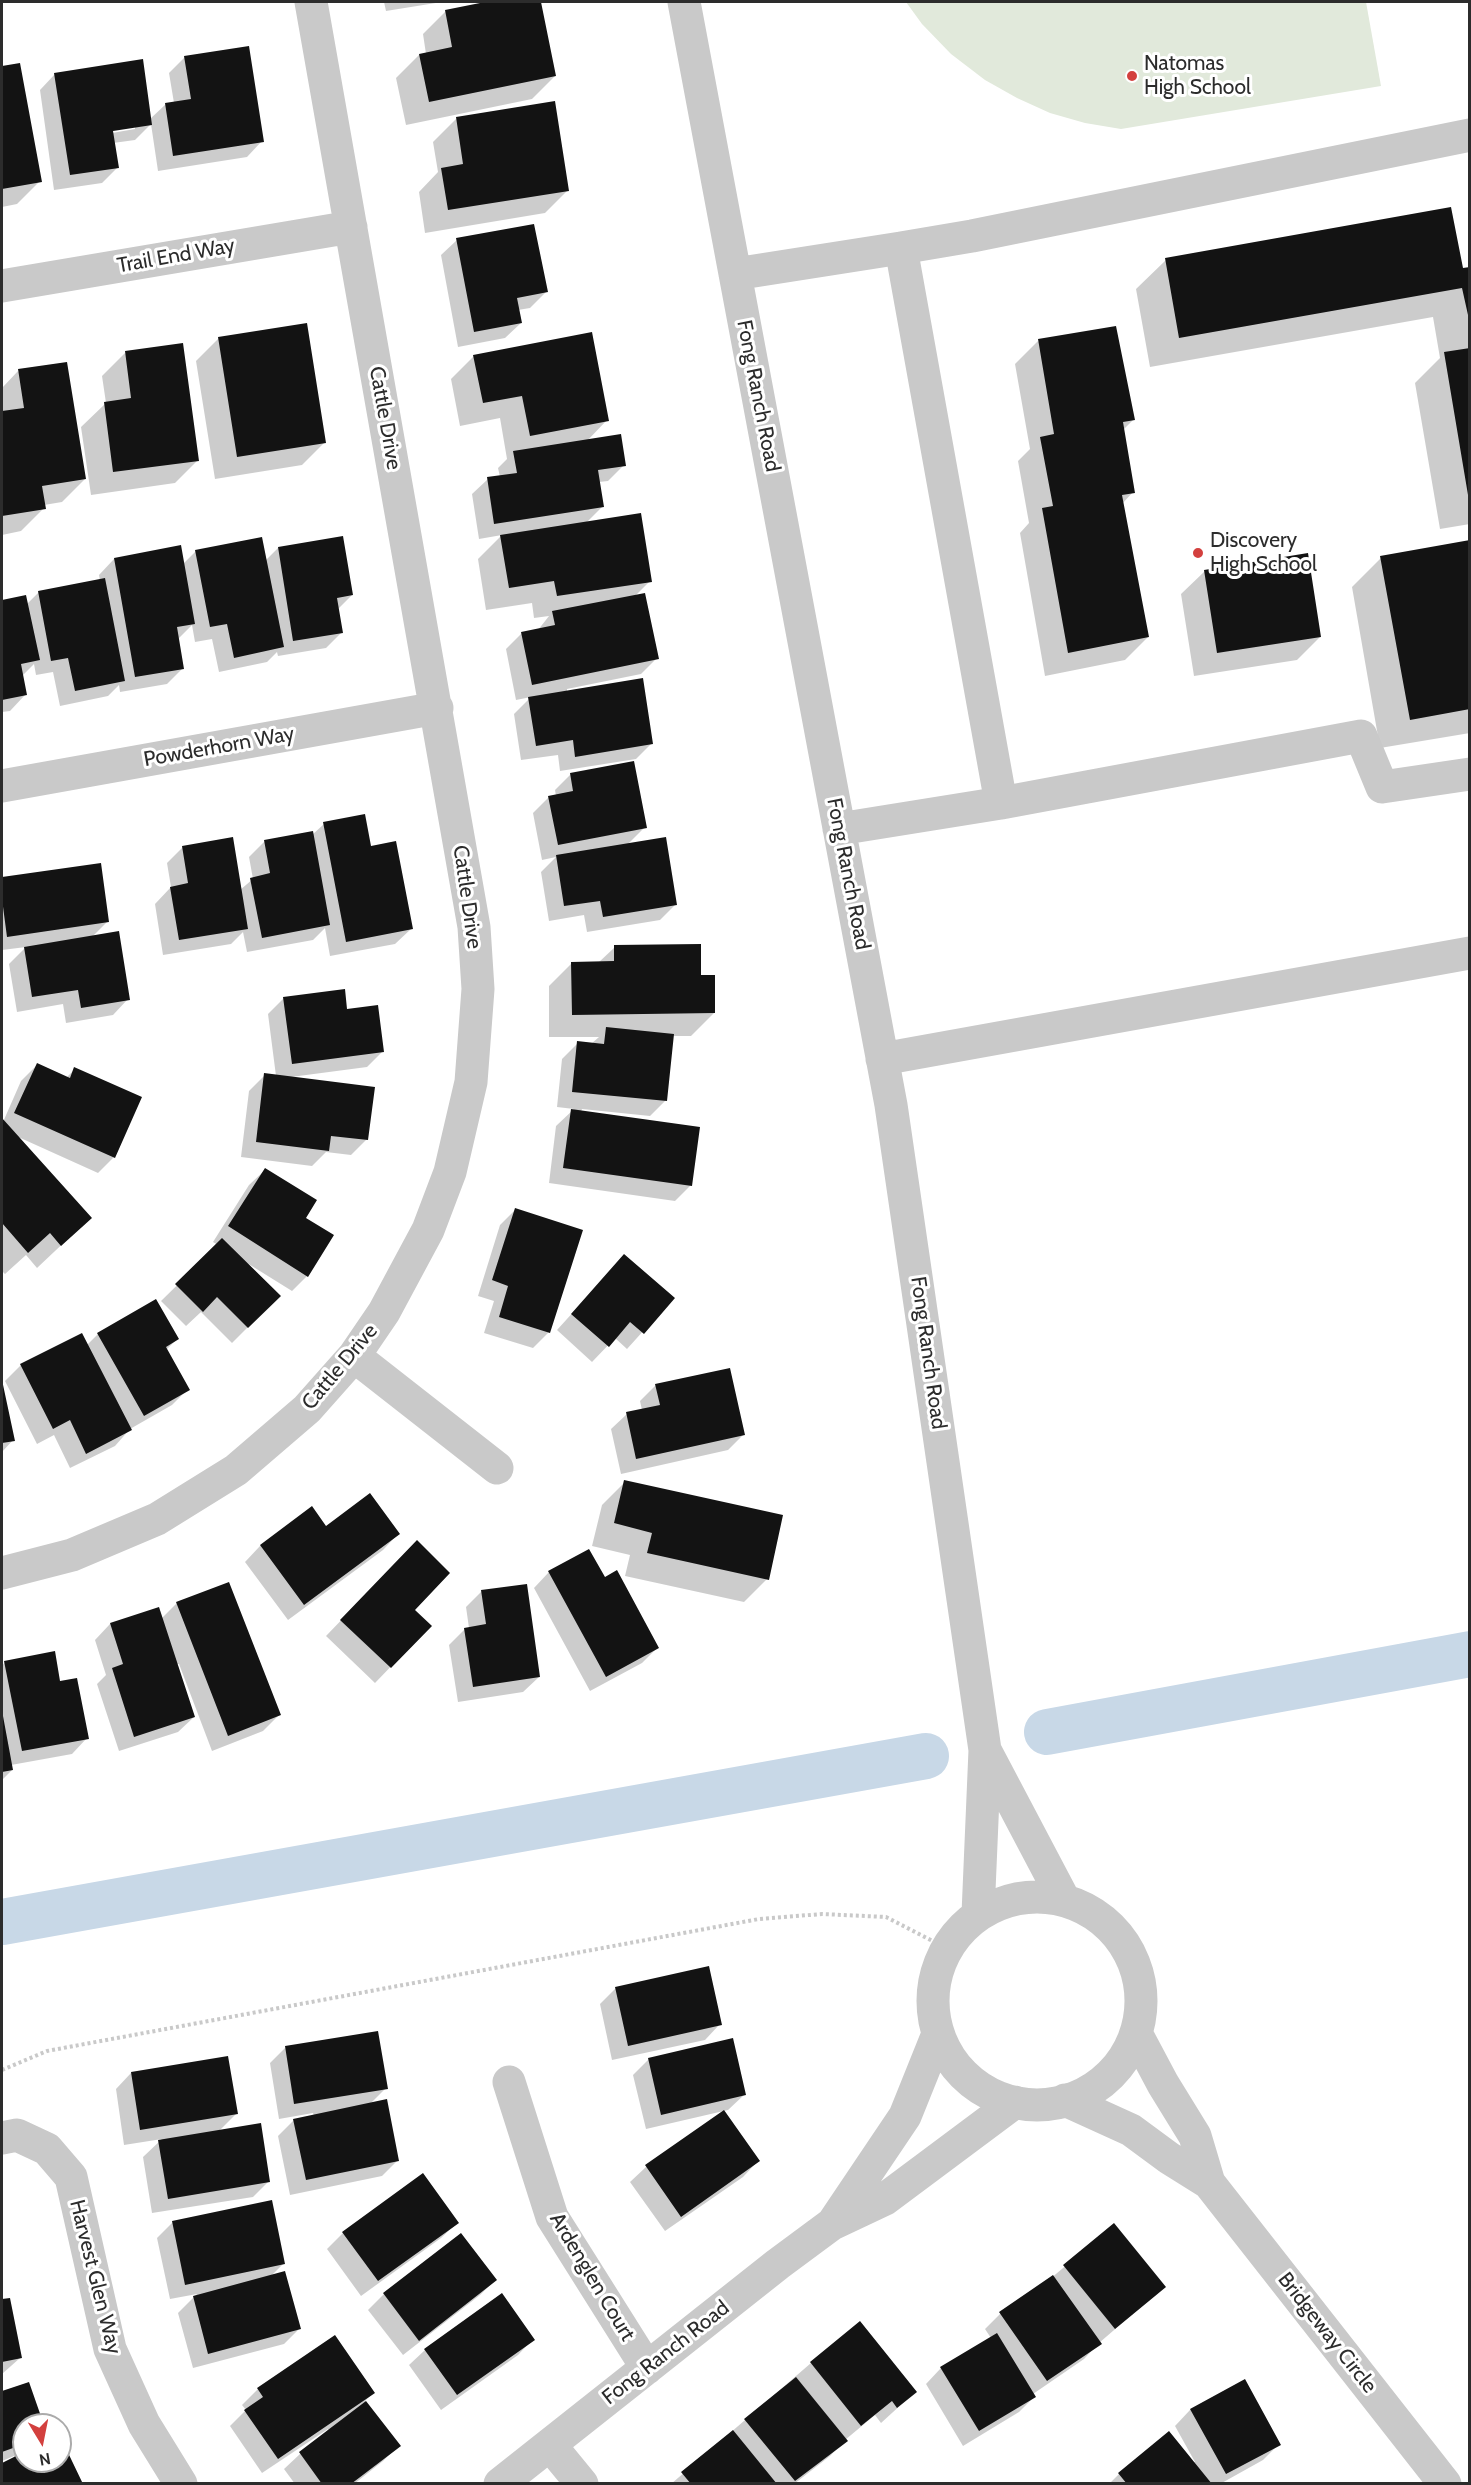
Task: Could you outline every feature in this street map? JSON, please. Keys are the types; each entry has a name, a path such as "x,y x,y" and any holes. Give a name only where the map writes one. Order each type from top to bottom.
{"street":[{"name":"Cattle Drive","path":"2,1573 72,1555 158,1519 236,1470 307,1408 354,1356 384,1312 428,1230 450,1172 471,1082 478,989 474,927 311,2"},
{"name":"Fong Ranch Road","path":"684,2 882,1059 910,1231 985,1750 978,1914"},
{"path":"735,274 972,236 1470,135"},
{"name":"Trail End Way","path":"2,286 351,227"},
{"path":"901,248 1001,803"},
{"name":"Powderhorn Way","path":"2,786 437,708"},
{"path":"839,829 1001,803 1361,736 1382,787 1470,774"},
{"path":"882,1059 1470,953"},
{"path":"354,1356 496,1468"},
{"name":"Fong Ranch Road","path":"985,1750 1063,1898"},
{"path":"1031,1898 1063,1898 1087,1909 1110,1926 1127,1949 1138,1975 1141,2004 1138,2037 1110,2075 1089,2091 1065,2100 1040,2105 1015,2102 990,2093 967,2078 950,2058 938,2034 933,2008 934,1981 948,1949 958,1934 978,1914 1003,1902 1031,1898"},
{"name":"Fong Ranch Road","path":"832,2224 905,2116 938,2034"},
{"name":"Bridgeway Circle","path":"1138,2037 1195,2136 1209,2183"},
{"name":"Ardenglen Court","path":"508,2082 552,2217 647,2368"},
{"name":"Bridgeway Circle","path":"1065,2100 1131,2130 1169,2158 1209,2183 1445,2484"},
{"name":"Fong Ranch Road","path":"501,2484 778,2264 832,2224 885,2199 1015,2102"},
{"name":"Harvest Glen Way","path":"2,2138 17,2135 47,2149 71,2177 110,2349 144,2424 181,2484"},
{"path":"550,2445 582,2484"}],"path":[{"path":"2,2070 59,2049 790,1915 886,1917 948,1949"}],"shaded area":[{"path":"906,2 1366,2 1381,86 1121,129 1085,123 1050,113 985,80 951,54 922,24"}],"building":[{"path":"485,2 541,2 556,76 429,102 419,54 452,47 445,10"},
{"path":"249,46 264,142 173,156 165,103 191,99 184,56"},
{"path":"143,59 152,125 113,131 119,168 70,175 54,73"},
{"path":"20,63 42,182 2,189 2,66"},
{"path":"555,101 569,191 448,210 441,168 463,164 456,117"},
{"path":"1451,207 1463,268 1470,267 1470,324 1462,288 1179,338 1165,258"},
{"path":"534,224 548,292 517,298 522,323 474,332 456,238"},
{"path":"307,323 326,443 237,457 218,337"},
{"path":"1116,326 1135,420 1123,422 1135,493 1122,495 1149,637 1068,653 1042,508 1053,506 1040,437 1054,434 1038,339"},
{"path":"592,332 609,421 530,436 522,396 483,403 473,355"},
{"path":"183,343 199,461 113,472 104,402 131,398 125,351"},
{"path":"1470,348 1470,495 1468,495 1444,352"},
{"path":"67,362 86,479 42,486 46,509 2,516 2,411 24,408 18,369"},
{"path":"621,434 626,466 598,470 604,507 494,524 487,477 517,473 513,451"},
{"path":"641,513 652,582 557,596 554,581 509,588 500,535"},
{"path":"343,536 353,595 337,598 343,633 293,641 278,547"},
{"path":"262,537 284,647 234,658 227,624 210,627 195,550"},
{"path":"1470,540 1470,709 1410,720 1380,556"},
{"path":"181,545 195,624 177,627 184,669 135,677 114,558"},
{"path":"1308,553 1321,637 1217,653 1204,570"},
{"path":"105,578 125,681 75,691 68,658 51,661 38,591"},
{"path":"645,593 659,659 532,685 521,632 555,625 552,611"},
{"path":"26,595 40,660 21,664 27,695 2,700 2,600"},
{"path":"643,678 653,744 575,757 573,740 536,746 528,697"},
{"path":"634,761 647,828 558,845 548,796 573,791 570,773"},
{"path":"365,814 371,846 396,841 413,929 346,942 323,822"},
{"path":"313,831 330,925 262,938 250,878 270,873 264,840"},
{"path":"233,837 248,929 179,940 170,887 188,883 182,846"},
{"path":"666,837 677,905 603,917 600,901 564,906 556,855"},
{"path":"101,863 109,922 7,937 2,899 2,877"},
{"path":"119,931 130,1000 81,1008 78,990 32,997 24,947"},
{"path":"701,944 701,975 715,975 715,1013 572,1015 571,962 614,961 614,945"},
{"path":"345,989 347,1009 378,1005 384,1052 292,1064 283,997"},
{"path":"606,1027 674,1034 667,1101 572,1092 577,1041 604,1044"},
{"path":"37,1063 70,1078 74,1067 142,1097 115,1158 14,1113"},
{"path":"264,1073 375,1087 368,1140 331,1136 329,1151 256,1142"},
{"path":"571,1109 700,1127 692,1186 563,1168"},
{"path":"2,1118 92,1218 61,1246 50,1233 28,1253 2,1223"},
{"path":"265,1168 317,1200 306,1218 334,1235 308,1277 228,1226"},
{"path":"515,1208 583,1230 550,1333 499,1317 508,1286 492,1280"},
{"path":"222,1238 281,1296 248,1328 217,1297 203,1312 175,1284"},
{"path":"624,1254 675,1298 644,1334 630,1322 609,1347 571,1314"},
{"path":"156,1299 179,1339 166,1347 190,1390 144,1416 97,1333"},
{"path":"82,1333 132,1430 86,1454 70,1420 53,1429 20,1364"},
{"path":"730,1368 745,1435 636,1459 626,1412 660,1405 655,1384"},
{"path":"2,1380 15,1441 2,1443"},
{"path":"624,1480 783,1515 769,1580 647,1553 652,1533 614,1523"},
{"path":"370,1493 400,1534 304,1605 260,1545 312,1506 326,1526"},
{"path":"417,1540 450,1573 415,1610 432,1626 391,1668 340,1620"},
{"path":"589,1549 605,1577 617,1570 659,1648 606,1677 548,1571"},
{"path":"229,1582 281,1715 228,1736 176,1602"},
{"path":"527,1584 540,1677 473,1687 464,1628 486,1624 481,1590"},
{"path":"159,1607 195,1717 134,1737 112,1668 123,1664 110,1623"},
{"path":"55,1651 60,1681 77,1678 89,1739 22,1751 4,1661"},
{"path":"2,1717 13,1770 2,1772"},
{"path":"709,1966 722,2025 628,2046 615,1987"},
{"path":"378,2031 388,2089 294,2104 285,2046"},
{"path":"733,2038 746,2095 661,2115 648,2058"},
{"path":"228,2056 238,2114 140,2130 131,2072"},
{"path":"387,2099 399,2161 306,2180 293,2119"},
{"path":"724,2110 760,2161 681,2217 645,2165"},
{"path":"261,2123 270,2182 168,2199 158,2140"},
{"path":"423,2173 459,2223 378,2281 342,2232"},
{"path":"272,2200 285,2264 185,2285 172,2221"},
{"path":"1114,2223 1166,2287 1115,2329 1063,2265"},
{"path":"461,2233 497,2280 419,2341 383,2293"},
{"path":"285,2271 301,2329 208,2354 193,2296"},
{"path":"1053,2275 1102,2344 1047,2381 999,2312"},
{"path":"502,2293 535,2340 457,2395 424,2349"},
{"path":"10,2298 22,2358 2,2362 2,2299"},
{"path":"860,2321 917,2392 897,2408 892,2401 861,2426 810,2362"},
{"path":"997,2333 1036,2397 979,2431 940,2367"},
{"path":"335,2335 375,2393 278,2459 244,2410 263,2397 257,2388"},
{"path":"796,2377 848,2441 795,2481 744,2419"},
{"path":"1245,2379 1281,2445 1226,2474 1190,2409"},
{"path":"29,2382 40,2413 12,2413 12,2448 2,2452 2,2391"},
{"path":"366,2401 401,2446 351,2484 322,2484 299,2452"},
{"path":"733,2430 777,2484 691,2484 681,2472"},
{"path":"1169,2431 1212,2484 1127,2484 1118,2473"},
{"path":"12,2458 12,2473 72,2473 72,2461 83,2484 2,2484 2,2463"}],"waterway":[{"path":"1047,1732 1470,1654"},
{"path":"2,1922 926,1756"}],"place":[{"name":"Natomas High School","path":"1132,76"},
{"name":"Discovery High School","path":"1198,553"}]}
